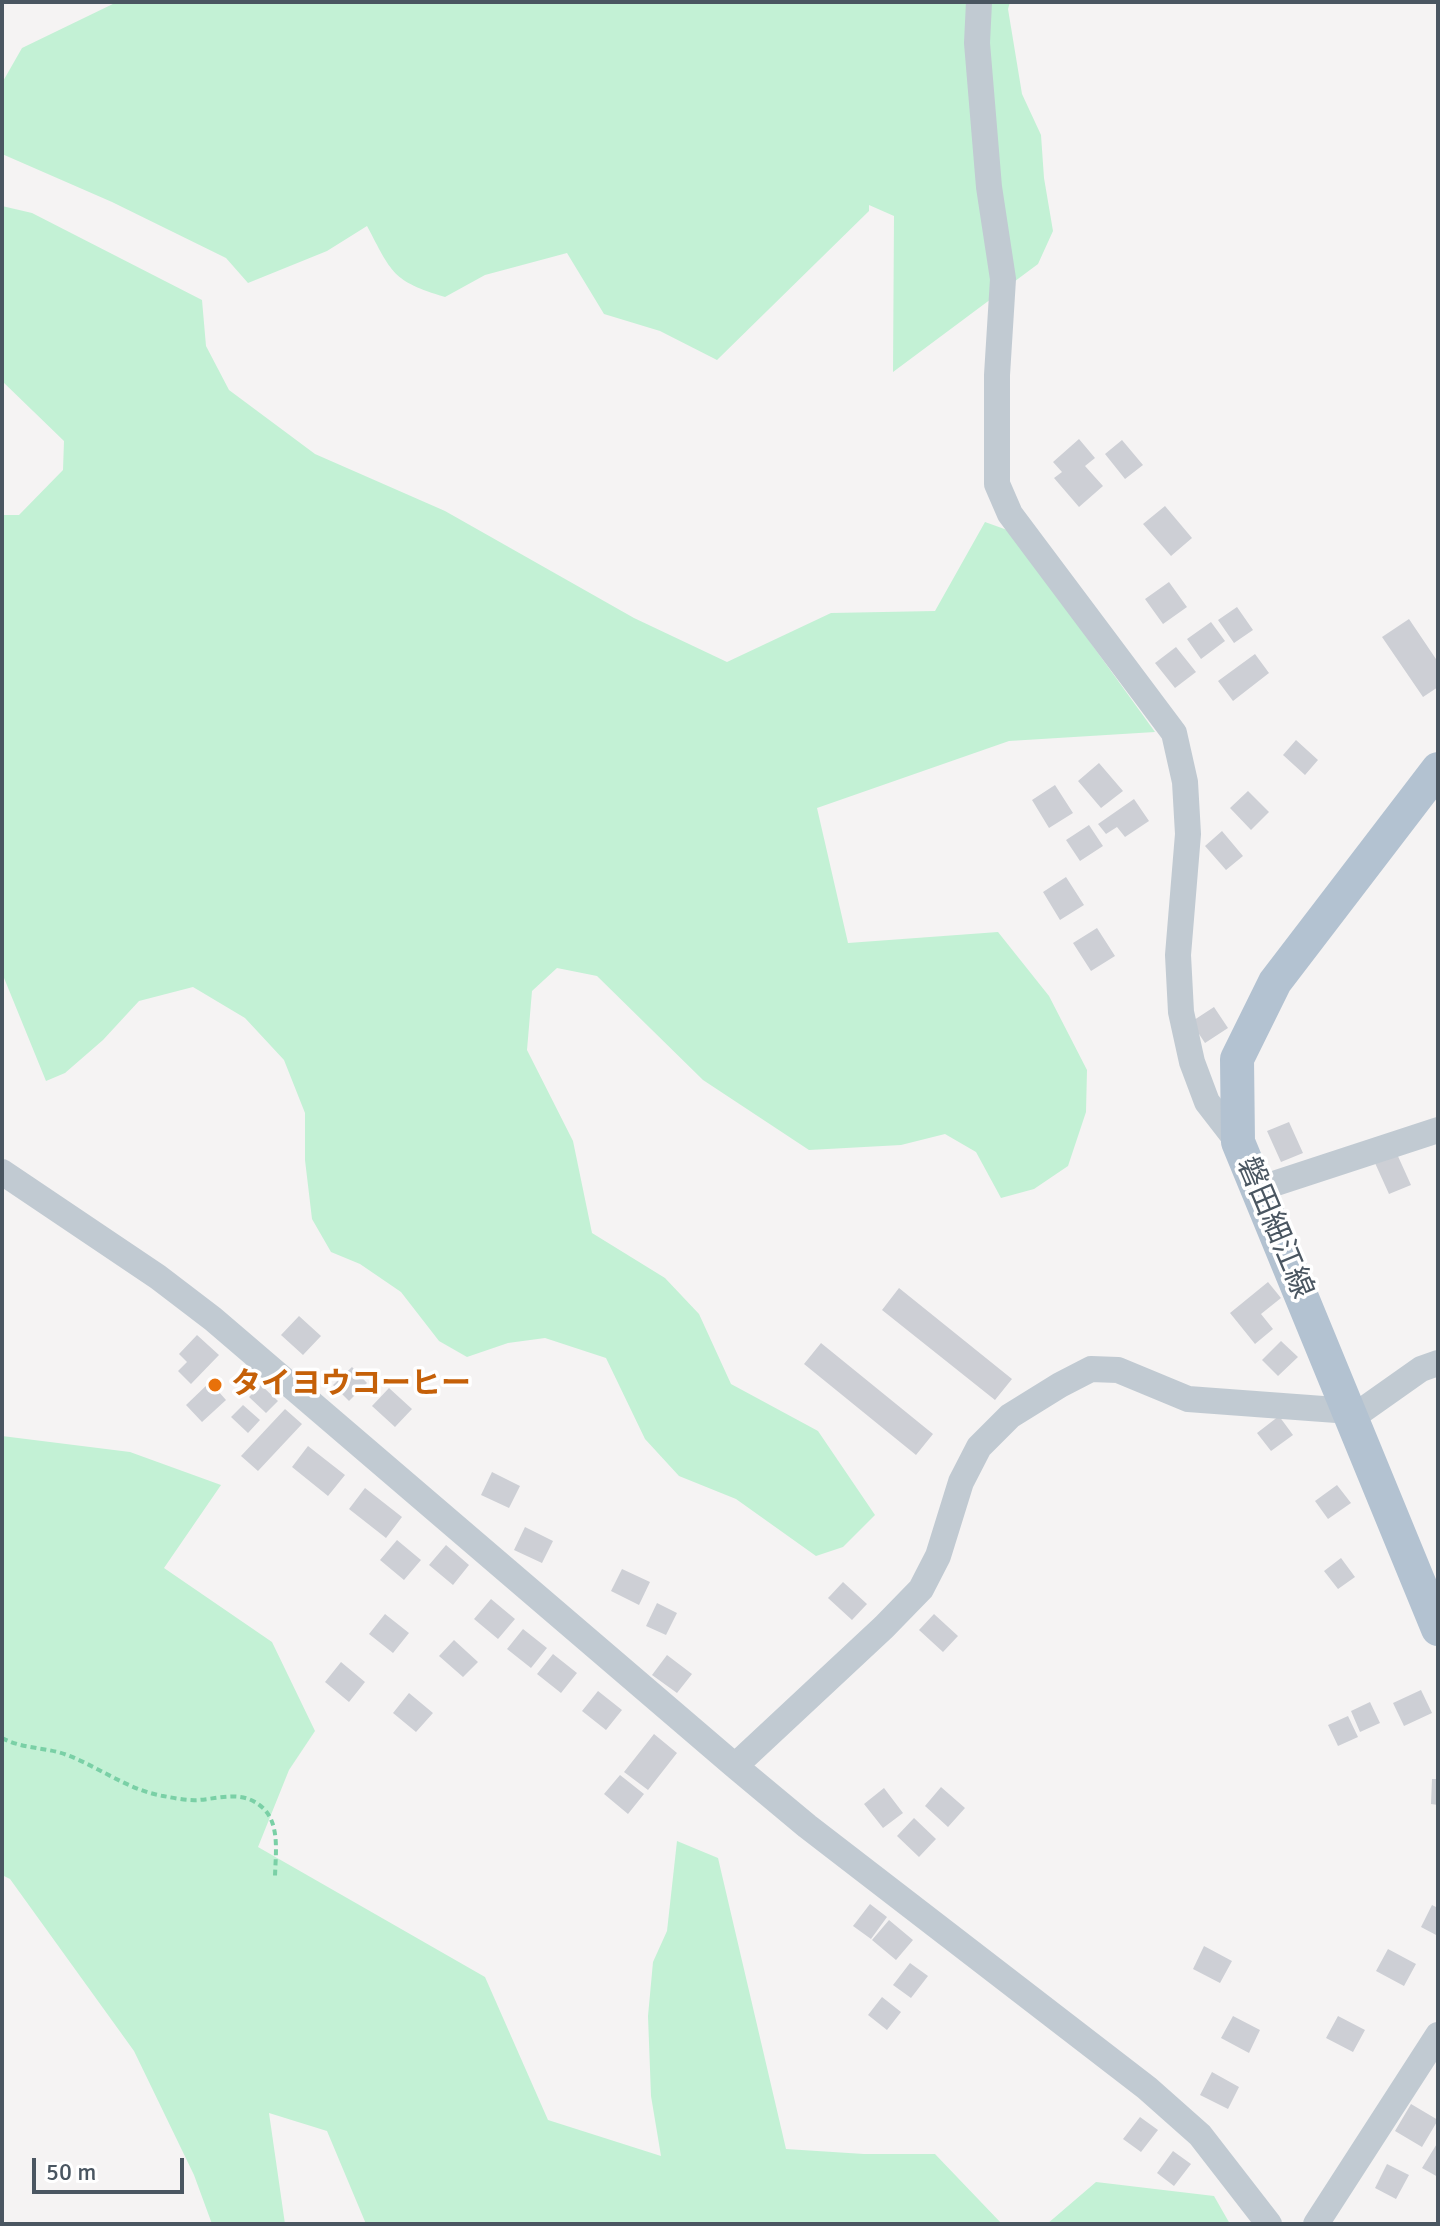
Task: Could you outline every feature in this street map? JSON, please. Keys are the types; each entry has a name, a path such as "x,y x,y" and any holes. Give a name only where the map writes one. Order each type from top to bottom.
{"main road":[{"name":"磐田細江線","path":"1438,769 1275,982 1237,1059 1238,1142 1438,1629"}],"street":[{"path":"979,2 977,43 989,187 1003,279 997,375 997,484 1010,514 1174,733 1185,782 1188,834 1178,955 1181,1012 1192,1062 1207,1102 1238,1142"},
{"path":"1258,1189 1438,1130"},
{"path":"2,1172 158,1277 213,1319 807,1826 1147,2088 1200,2135 1269,2224"},
{"path":"735,1766 921,1589 938,1556 961,1482 979,1447 1010,1416 1060,1385 1091,1369 1118,1370 1188,1399 1351,1414 1421,1369 1438,1363"},
{"path":"1316,2224 1438,2035"}],"path":[{"path":"2,1738 21,1746 69,1756 126,1784 161,1796 198,1800 231,1795 247,1799 264,1808 275,1827 275,1879"}],"green space":[{"path":"117,2 1010,2 1008,9 1022,94 1041,135 1053,231 1038,264 893,372 894,216 869,205 869,211 717,360 660,331 604,314 567,253 485,275 445,297 414,286 396,273 382,255 367,226 327,251 248,283 226,258 112,202 2,154 2,83 22,48"},
{"path":"2,206 32,213 202,300 206,346 229,390 315,454 445,511 634,618 727,662 831,613 935,611 985,522 1010,531 1155,732 1009,741 817,808 848,943 998,932 1049,996 1087,1070 1086,1112 1068,1166 1034,1189 1001,1198 976,1152 945,1134 901,1145 809,1150 703,1080 597,976 557,968 532,991 527,1050 573,1141 592,1233 665,1278 699,1314 731,1384 818,1431 875,1515 843,1547 816,1556 736,1499 679,1476 645,1439 606,1358 545,1338 508,1343 467,1357 439,1341 401,1292 360,1264 331,1252 312,1219 305,1160 305,1113 284,1060 245,1018 193,987 139,1001 103,1040 65,1073 46,1081 2,973 2,515 19,515 63,470 64,441 2,381"},
{"path":"2,1436 130,1452 221,1485 164,1568 272,1642 315,1731 289,1770 258,1847 485,1977 548,2120 661,2156 651,2096 648,2016 653,1962 667,1931 677,1841 718,1858 786,2149 935,2154 1002,2224 366,2224 327,2131 269,2113 285,2224 212,2224 194,2175 134,2051 10,1879 2,1875"},
{"path":"1096,2182 1214,2196 1230,2224 1047,2224"}],"building":[{"path":"1079,439 1095,458 1085,466 1103,486 1079,507 1054,478 1062,472 1053,462"},
{"path":"1122,440 1143,465 1125,479 1105,454"},
{"path":"1165,506 1192,538 1171,556 1143,524"},
{"path":"1169,582 1187,607 1163,624 1145,599"},
{"path":"1237,607 1253,630 1234,643 1218,620"},
{"path":"1409,619 1438,662 1438,687 1423,697 1382,637"},
{"path":"1211,622 1225,641 1201,659 1187,639"},
{"path":"1176,647 1196,672 1175,688 1155,663"},
{"path":"1255,654 1269,673 1233,701 1218,681"},
{"path":"1296,740 1318,760 1305,775 1283,755"},
{"path":"1099,763 1123,791 1101,808 1078,781"},
{"path":"1055,785 1073,813 1049,828 1032,800"},
{"path":"1248,791 1269,812 1251,830 1230,808"},
{"path":"1134,799 1149,821 1125,837 1117,827 1106,834 1098,824"},
{"path":"1089,825 1103,846 1080,861 1066,840"},
{"path":"1222,831 1243,856 1226,870 1205,846"},
{"path":"1066,877 1084,905 1060,920 1043,892"},
{"path":"1097,928 1115,956 1091,971 1073,943"},
{"path":"1214,1007 1228,1028 1205,1043 1191,1022"},
{"path":"1289,1122 1303,1153 1281,1162 1267,1131"},
{"path":"1397,1154 1411,1185 1389,1194 1375,1163"},
{"path":"1268,1282 1281,1298 1261,1314 1273,1329 1255,1344 1230,1313"},
{"path":"899,1288 1012,1379 995,1400 882,1310"},
{"path":"299,1316 321,1336 303,1355 281,1335"},
{"path":"197,1335 219,1355 191,1384 178,1371 187,1362 179,1354"},
{"path":"1281,1341 1298,1357 1278,1376 1262,1360"},
{"path":"821,1343 933,1434 916,1455 804,1364"},
{"path":"352,1367 367,1383 349,1401 333,1385"},
{"path":"210,1382 226,1400 202,1422 186,1405"},
{"path":"261,1385 278,1401 266,1413 249,1397"},
{"path":"389,1388 412,1409 395,1427 372,1406"},
{"path":"243,1405 260,1420 248,1433 231,1417"},
{"path":"285,1409 302,1424 258,1471 241,1456"},
{"path":"1279,1416 1293,1435 1271,1451 1257,1433"},
{"path":"308,1446 345,1475 328,1496 292,1467"},
{"path":"492,1472 520,1486 509,1508 481,1495"},
{"path":"1337,1485 1351,1503 1328,1519 1315,1501"},
{"path":"365,1488 402,1517 386,1538 349,1509"},
{"path":"525,1527 553,1541 542,1563 514,1550"},
{"path":"397,1540 421,1560 404,1580 380,1560"},
{"path":"446,1545 469,1565 453,1585 429,1565"},
{"path":"1341,1558 1355,1577 1338,1589 1324,1571"},
{"path":"622,1569 650,1582 639,1605 611,1591"},
{"path":"843,1582 867,1604 852,1620 828,1598"},
{"path":"491,1599 515,1619 498,1639 474,1619"},
{"path":"657,1603 677,1613 666,1635 646,1626"},
{"path":"385,1614 409,1633 393,1653 369,1634"},
{"path":"934,1614 958,1636 943,1652 919,1630"},
{"path":"523,1629 547,1648 531,1668 507,1649"},
{"path":"454,1640 478,1662 463,1677 439,1656"},
{"path":"553,1654 577,1673 561,1693 537,1674"},
{"path":"667,1655 692,1674 677,1693 652,1675"},
{"path":"341,1662 365,1682 349,1702 325,1682"},
{"path":"1421,1690 1432,1713 1404,1726 1393,1703"},
{"path":"598,1691 622,1710 606,1730 582,1711"},
{"path":"409,1693 433,1713 416,1732 393,1713"},
{"path":"1370,1702 1380,1723 1360,1732 1351,1711"},
{"path":"1348,1716 1358,1737 1338,1746 1328,1725"},
{"path":"654,1734 677,1753 648,1790 624,1772"},
{"path":"620,1775 644,1794 628,1814 604,1794"},
{"path":"1432,1779 1438,1779 1438,1805 1431,1804"},
{"path":"941,1787 965,1808 948,1827 925,1806"},
{"path":"884,1788 903,1813 883,1828 864,1804"},
{"path":"914,1818 936,1839 919,1857 897,1836"},
{"path":"870,1904 887,1917 871,1939 853,1926"},
{"path":"1432,1905 1438,1908 1438,1936 1421,1927"},
{"path":"889,1920 913,1940 896,1960 872,1940"},
{"path":"1204,1946 1232,1961 1220,1983 1193,1969"},
{"path":"1388,1949 1416,1964 1404,1986 1376,1971"},
{"path":"910,1963 928,1976 911,1998 893,1985"},
{"path":"882,1997 901,2012 887,2030 868,2015"},
{"path":"1233,2016 1260,2030 1249,2053 1221,2038"},
{"path":"1338,2016 1365,2030 1353,2052 1326,2038"},
{"path":"1212,2072 1239,2087 1228,2109 1200,2095"},
{"path":"1411,2104 1438,2120 1422,2147 1395,2131"},
{"path":"1140,2117 1158,2130 1141,2152 1123,2139"},
{"path":"1438,2142 1438,2177 1422,2168"},
{"path":"1173,2151 1191,2164 1174,2186 1157,2173"},
{"path":"1387,2164 1409,2175 1396,2199 1375,2188"}],"place":[{"name":"タイヨウコーヒー","path":"215,1385"}]}
